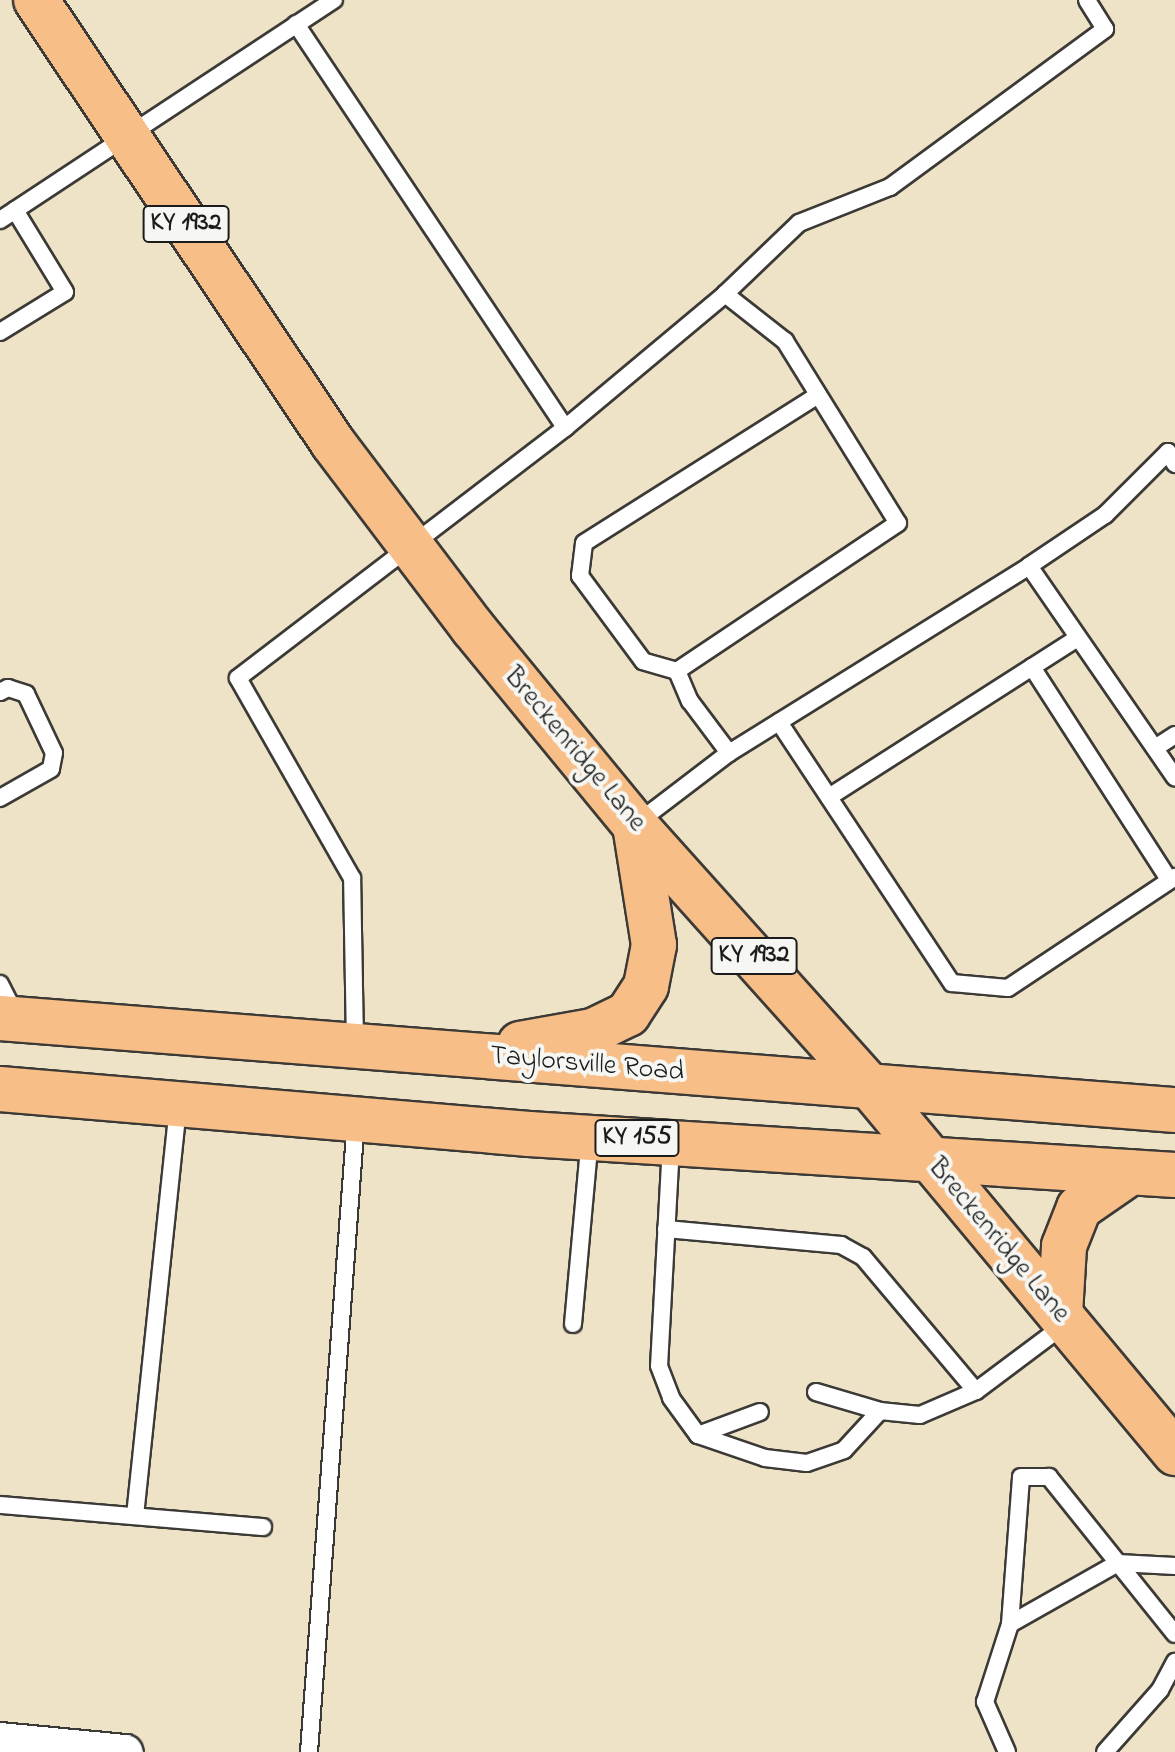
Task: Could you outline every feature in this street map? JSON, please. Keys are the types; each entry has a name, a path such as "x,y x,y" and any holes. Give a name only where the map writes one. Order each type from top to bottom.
{"main road":[{"name":"Breckenridge Lane","path":"36,0 333,443 409,543 635,825 872,1089 1175,1453"},
{"path":"464,1055 593,1031 628,1014 646,986 654,945 635,825"},
{"name":"Taylorsville Road","path":"6,1007 355,1046 872,1089 1175,1110"},
{"name":"KY 155","path":"0,1089 356,1120 1175,1175"},
{"path":"1064,1318 1064,1246 1079,1208 1131,1172"}],"street":[{"path":"0,1740 125,1752"}],"lane":[{"path":"0,220 128,139 334,0"},
{"path":"355,1046 352,878 238,678 409,543 565,428 725,294 799,223 890,187 1105,29 1087,0"},
{"path":"296,24 565,428"},
{"path":"0,332 65,292 15,210"},
{"path":"677,671 898,523 785,341 725,294"},
{"path":"677,671 643,661 580,576 584,543 818,395"},
{"path":"635,825 729,753 1029,566 1105,515 1168,452 1175,464"},
{"path":"1029,566 1175,778"},
{"path":"829,797 1078,638"},
{"path":"779,722 952,983 1008,988 1171,878 1032,667"},
{"path":"677,671 690,701 729,753"},
{"path":"0,692 8,688 26,694 54,753 51,769 0,798"},
{"path":"1155,748 1175,735"},
{"path":"135,1516 178,1103"},
{"path":"309,1752 356,1120"},
{"path":"573,1324 590,1137"},
{"path":"671,1139 659,1366 671,1398 698,1435 765,1458 807,1463 844,1450 880,1411"},
{"path":"666,1229 841,1245 863,1257 976,1391"},
{"path":"816,1392 880,1411 920,1415 976,1391 1064,1318"},
{"path":"698,1435 760,1412"},
{"path":"1007,1752 985,1702 1010,1624 1021,1477 1049,1477 1175,1634"},
{"path":"0,1505 263,1527"},
{"path":"1010,1624 1118,1563 1175,1566"},
{"path":"1105,1752 1160,1690 1175,1662"}]}
